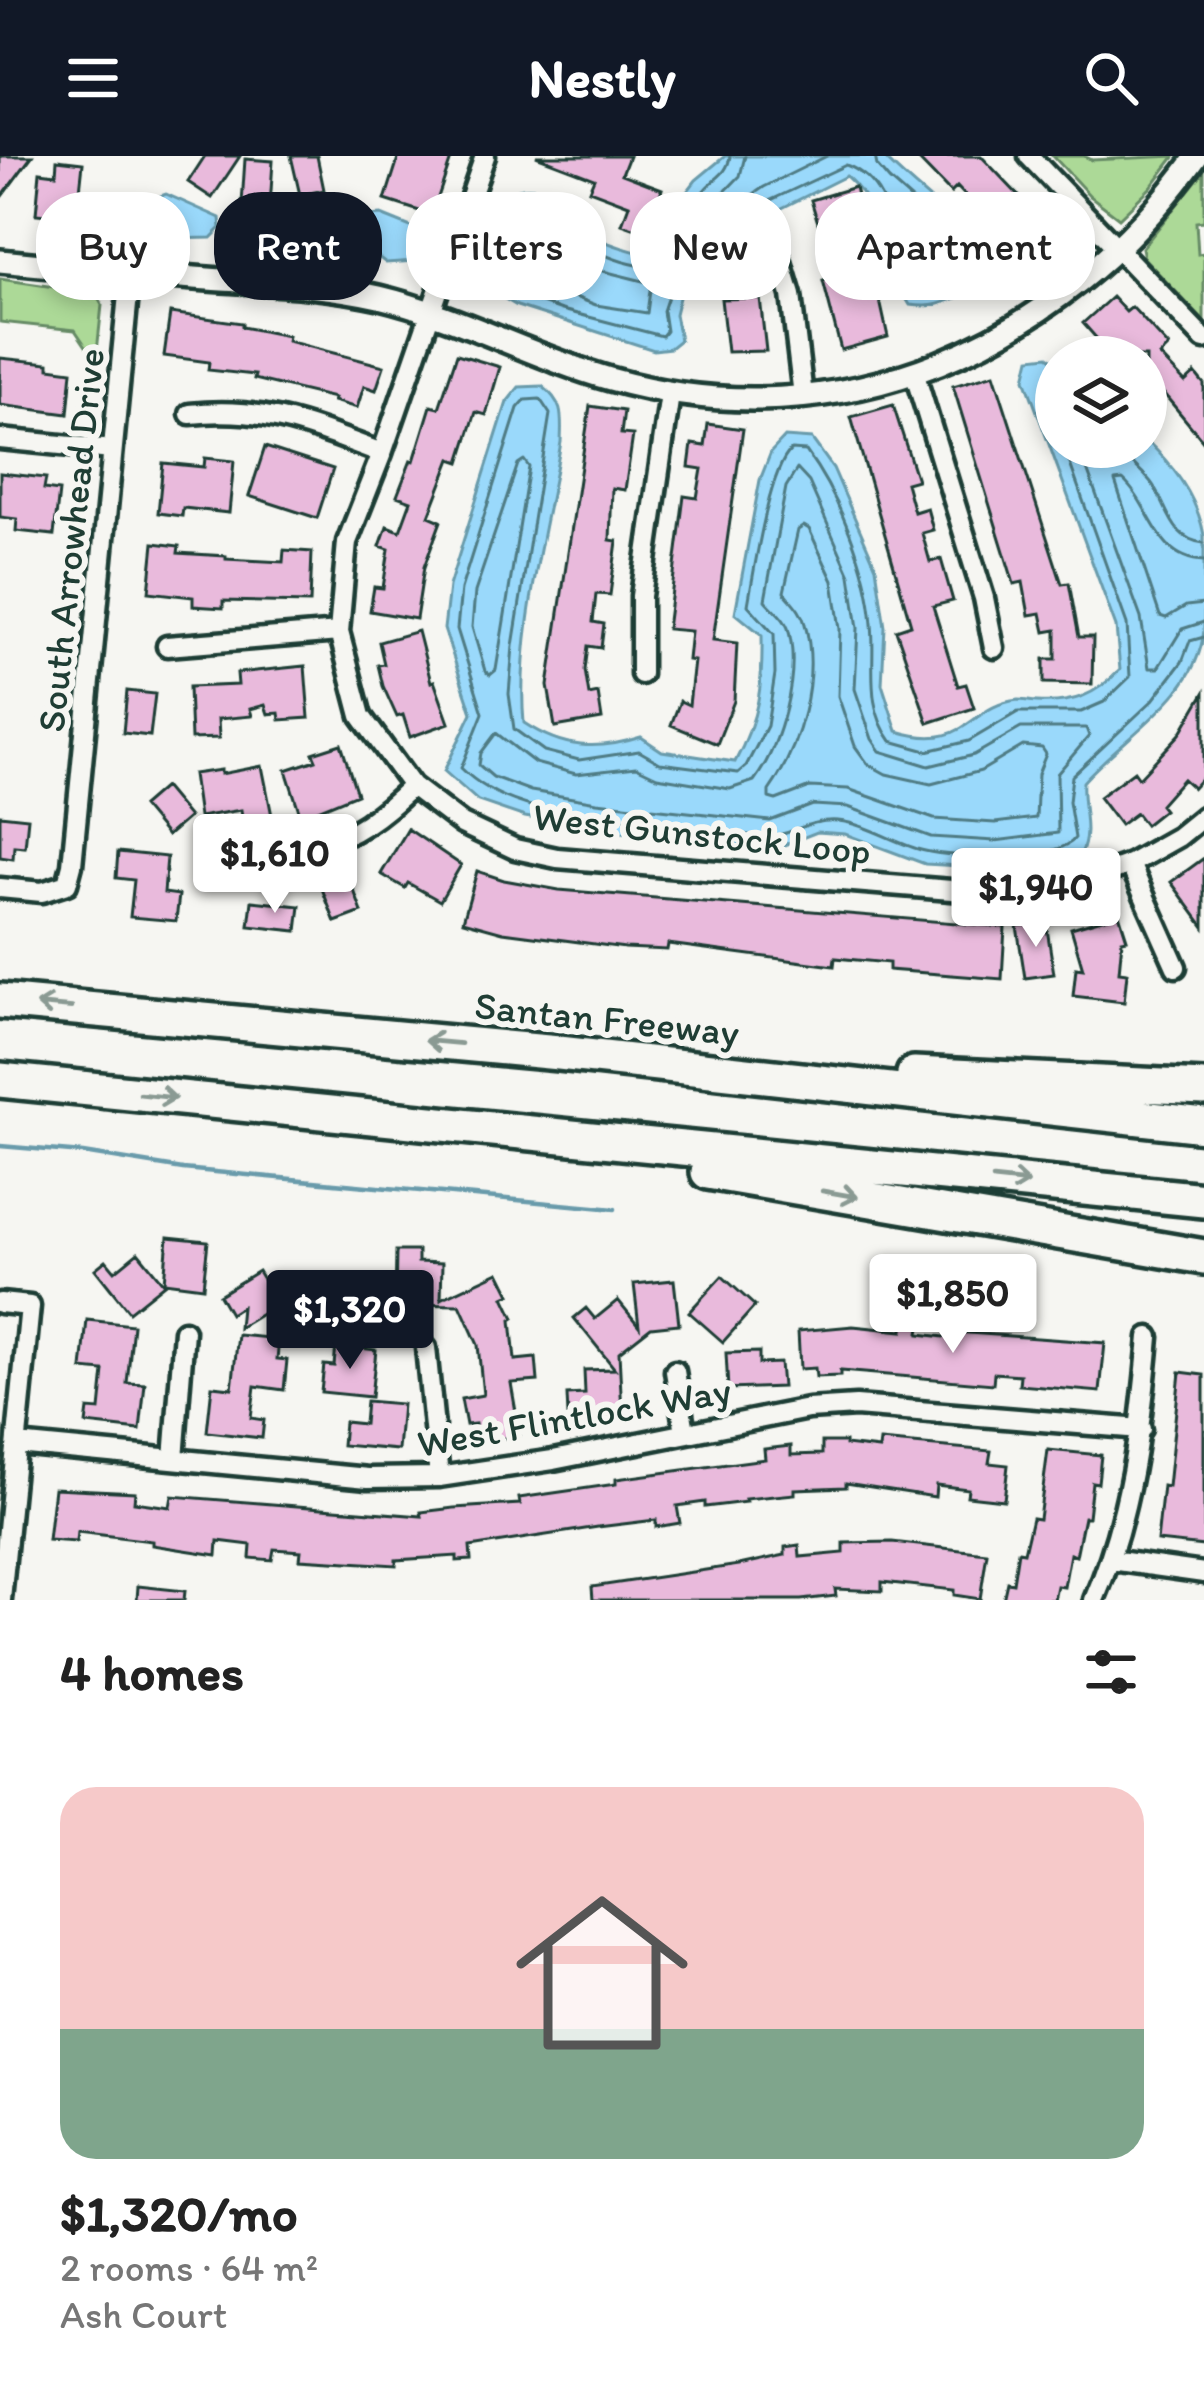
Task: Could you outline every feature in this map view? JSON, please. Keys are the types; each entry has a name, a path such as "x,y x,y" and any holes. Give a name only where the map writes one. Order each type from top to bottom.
{"highway":[{"name":"Santan Freeway","path":"0,1001 559,1053 1204,1125"},
{"path":"559,1053 1204,1088"},
{"path":"0,1080 1204,1200"},
{"path":"476,1129 1204,1257"}],"street":[{"name":"West Gunstock Loop","path":"485,156 347,542 339,632 361,716 412,786 462,824 515,849 557,858 988,893 1070,886 1130,864 1204,816"},
{"path":"1029,156 1204,339"},
{"path":"190,278 324,288 378,297 607,378 670,394 803,396 915,375 1018,326 1070,292 1118,251 1197,156"},
{"path":"0,260 36,264"},
{"path":"791,295 803,396"},
{"name":"South Arrowhead Drive","path":"0,888 42,892 67,884 75,842 127,300"},
{"path":"915,375 984,598 994,648"},
{"path":"641,674 641,596 670,394"},
{"path":"190,414 227,410 278,415 382,453"},
{"path":"0,439 112,450"},
{"path":"167,646 339,632"},
{"path":"219,867 244,855 313,848 346,836 382,816 412,786"},
{"path":"1130,864 1176,967"},
{"path":"0,1303 30,1306 1,1600"},
{"path":"174,1459 184,1331"},
{"path":"1094,1600 1128,1499 1141,1429 1149,1337"},
{"path":"426,1348 439,1477"},
{"path":"674,1371 685,1432"},
{"name":"West Flintlock Way","path":"17,1444 368,1478 439,1477 553,1460 808,1409 856,1406 1141,1429"},
{"path":"1111,1560 1204,1573"}],"green space":[{"path":"1053,156 1092,160 1175,156 1119,218 1095,200 1095,192 1086,192"},
{"path":"1204,171 1204,221 1196,222 1198,254 1204,253 1204,321 1144,258 1142,248"},
{"path":"0,279 36,284 36,300 99,300 96,361 75,330 0,322"}],"water":[{"path":"725,156 883,156 922,192 860,192 846,176 791,204 791,192 687,192"},
{"path":"521,188 546,192 511,192"},
{"path":"190,205 214,215 211,238 190,238"},
{"path":"382,215 406,225 406,262 382,260"},
{"path":"606,241 630,250 630,300 678,300 675,314 680,340 670,348 654,350 507,300 606,300"},
{"path":"907,300 951,300 936,305 910,305"},
{"path":"1035,357 1035,406 1025,379 1030,358"},
{"path":"542,386 558,404 561,417 561,442 524,655 524,723 538,732 581,745 641,737 662,751 735,762 754,715 762,635 735,613 760,480 771,452 785,437 812,439 833,468 876,567 885,627 882,684 897,731 939,736 1001,704 1083,696 1120,670 1116,627 1058,468 1167,468 1167,461 1196,508 1204,535 1204,630 1199,654 1174,695 1083,782 1084,845 1081,854 1068,859 995,868 925,864 845,834 817,832 774,849 594,829 525,817 478,801 444,771 472,713 444,629 449,586 507,402 519,387"}],"building":[{"path":"0,156 32,156 0,199"},
{"path":"205,156 240,156 212,198 188,182"},
{"path":"291,156 317,156 324,190 299,192"},
{"path":"399,156 452,156 440,192 406,192 406,207 385,200"},
{"path":"536,156 629,156 622,174 662,189 630,192 630,227 622,224 629,205 606,196 606,192 589,190 594,178"},
{"path":"915,156 981,156 1015,192 962,192 957,187 950,192"},
{"path":"245,159 273,161 271,192 243,192"},
{"path":"57,160 83,163 80,192 38,192 40,172 56,174"},
{"path":"1112,297 1126,312 1132,307 1159,336 1094,336 1083,323"},
{"path":"721,300 760,300 766,351 727,352"},
{"path":"828,300 880,300 888,337 841,350"},
{"path":"170,313 242,323 242,327 288,336 287,341 384,366 376,390 364,386 357,408 254,379 255,375 208,370 209,362 164,356"},
{"path":"457,354 500,367 486,415 476,412 460,462 451,459 429,516 441,521 424,567 416,619 370,611 374,587 383,588 389,549 380,546 387,526 400,531 411,501 397,496 431,406 439,408"},
{"path":"0,358 49,363 49,368 72,371 68,414 0,405"},
{"path":"1167,363 1185,382 1195,373 1204,384 1204,442 1167,398"},
{"path":"994,374 1062,584 1069,583 1079,637 1093,637 1092,684 1044,683 1044,659 1056,659 1056,630 1045,632 1041,613 1029,615 1023,582 1014,584 953,386"},
{"path":"893,405 917,480 906,483 914,512 927,508 933,530 922,533 930,562 941,559 953,601 933,606 958,686 966,684 974,708 928,723 896,630 911,625 851,417"},
{"path":"590,406 624,411 621,434 633,435 625,490 612,488 610,540 617,541 610,595 596,594 593,622 604,624 601,648 588,646 585,670 589,695 598,693 602,719 555,727 548,686"},
{"path":"708,424 743,429 713,640 737,643 734,701 717,744 671,725 680,701 689,705 694,661 688,660 691,631 667,629 684,496 697,498 702,469 689,467 692,444 705,446"},
{"path":"265,447 333,469 317,518 249,496"},
{"path":"205,458 234,461 229,513 183,508 182,516 158,513 163,463 204,467"},
{"path":"0,473 46,478 44,489 59,491 54,535 16,531 17,519 0,517"},
{"path":"154,543 179,546 178,553 226,559 283,562 284,550 312,552 310,603 223,601 223,608 193,606 193,597 149,592"},
{"path":"418,631 431,682 449,723 410,737 403,715 397,717 383,686 379,642"},
{"path":"305,666 309,718 280,720 279,713 268,714 265,705 250,709 252,716 218,719 219,738 191,739 189,687 238,685 237,673"},
{"path":"127,691 155,694 150,736 123,733"},
{"path":"1204,693 1204,776 1193,788 1183,779 1160,805 1164,810 1145,825 1136,813 1120,825 1099,797 1134,771 1139,778 1180,734"},
{"path":"341,744 357,794 301,817 286,770 316,760 313,753"},
{"path":"262,766 272,816 243,823 241,810 199,817 193,774"},
{"path":"164,787 189,817 167,836 142,806"},
{"path":"0,815 28,818 25,847 14,846 13,859 0,857"},
{"path":"408,829 461,865 440,901 381,874"},
{"path":"118,852 167,857 164,893 179,895 176,921 130,917 134,880 116,878"},
{"path":"1204,858 1204,927 1171,882"},
{"path":"477,871 559,890 1005,927 1002,979 889,970 889,963 835,958 834,966 668,944 667,950 625,948 503,932 463,921"},
{"path":"338,874 340,880 349,877 362,912 335,922 319,881"},
{"path":"252,901 300,906 297,931 249,926"},
{"path":"1119,914 1127,939 1122,940 1119,972 1127,973 1124,1002 1073,996 1076,968 1083,969 1071,928"},
{"path":"1046,922 1054,974 1025,978 1017,926"},
{"path":"168,1237 208,1241 203,1287 164,1282"},
{"path":"396,1251 418,1251 418,1262 442,1263 441,1299 499,1272 510,1294 504,1297 514,1318 515,1360 536,1358 538,1381 511,1383 520,1435 478,1443 475,1424 466,1425 461,1399 483,1395 478,1345 460,1305 395,1304"},
{"path":"138,1252 164,1284 129,1312 95,1269 106,1260 115,1271"},
{"path":"258,1271 278,1304 239,1328 241,1307 230,1314 219,1295"},
{"path":"722,1276 755,1306 723,1342 689,1312"},
{"path":"363,1279 395,1311 362,1344 324,1305 335,1293 342,1300"},
{"path":"674,1280 679,1324 651,1327 619,1352 622,1414 568,1416 567,1395 585,1394 584,1370 615,1369 574,1318 586,1308 595,1319 618,1300 639,1326 634,1284"},
{"path":"904,1319 921,1321 919,1334 953,1338 954,1332 1105,1343 1100,1392 1019,1385 1020,1375 994,1373 993,1384 840,1371 840,1376 816,1377 815,1368 800,1369 798,1331 853,1326 903,1331"},
{"path":"87,1320 133,1325 127,1383 145,1384 140,1430 86,1424 88,1409 100,1410 104,1371 82,1369"},
{"path":"238,1335 279,1339 277,1359 287,1360 284,1390 255,1386 251,1418 264,1420 262,1438 207,1432 212,1386 232,1388"},
{"path":"336,1345 376,1350 371,1397 321,1392 324,1365 334,1366"},
{"path":"759,1352 759,1364 780,1363 782,1387 728,1389 726,1353"},
{"path":"1180,1372 1204,1375 1204,1546 1157,1541 1163,1486 1168,1487"},
{"path":"366,1401 402,1404 398,1450 342,1445 344,1422 364,1424"},
{"path":"880,1441 991,1451 989,1463 1008,1465 1004,1500 967,1496 968,1489 936,1485 935,1497 846,1483 846,1487 795,1489 795,1494 746,1502 677,1506 680,1523 656,1527 656,1520 598,1527 470,1547 471,1560 457,1561 457,1556 396,1560 396,1565 300,1559 301,1551 274,1549 272,1560 250,1558 251,1545 218,1541 217,1555 77,1532 76,1542 48,1540 54,1488 135,1492 134,1502 170,1507 172,1496 422,1516 421,1512 520,1504 519,1498 616,1484 616,1479 765,1459 764,1449 791,1446 791,1455 822,1454 822,1442 879,1449"},
{"path":"1048,1450 1101,1455 1088,1517 1084,1517 1076,1556 1070,1554 1064,1587 1057,1586 1054,1600 1003,1600 1007,1582 1013,1583 1018,1551 1024,1552 1032,1518 1039,1519"},
{"path":"892,1542 987,1553 980,1599 954,1595 954,1590 882,1582 882,1591 835,1589 836,1596 801,1600 593,1600 592,1587 739,1565 785,1555 785,1547 799,1545 800,1557 844,1553 844,1543"},
{"path":"138,1586 185,1591 184,1600 137,1600"}],"waterway":[{"path":"0,1146 183,1169 615,1209"}]}
